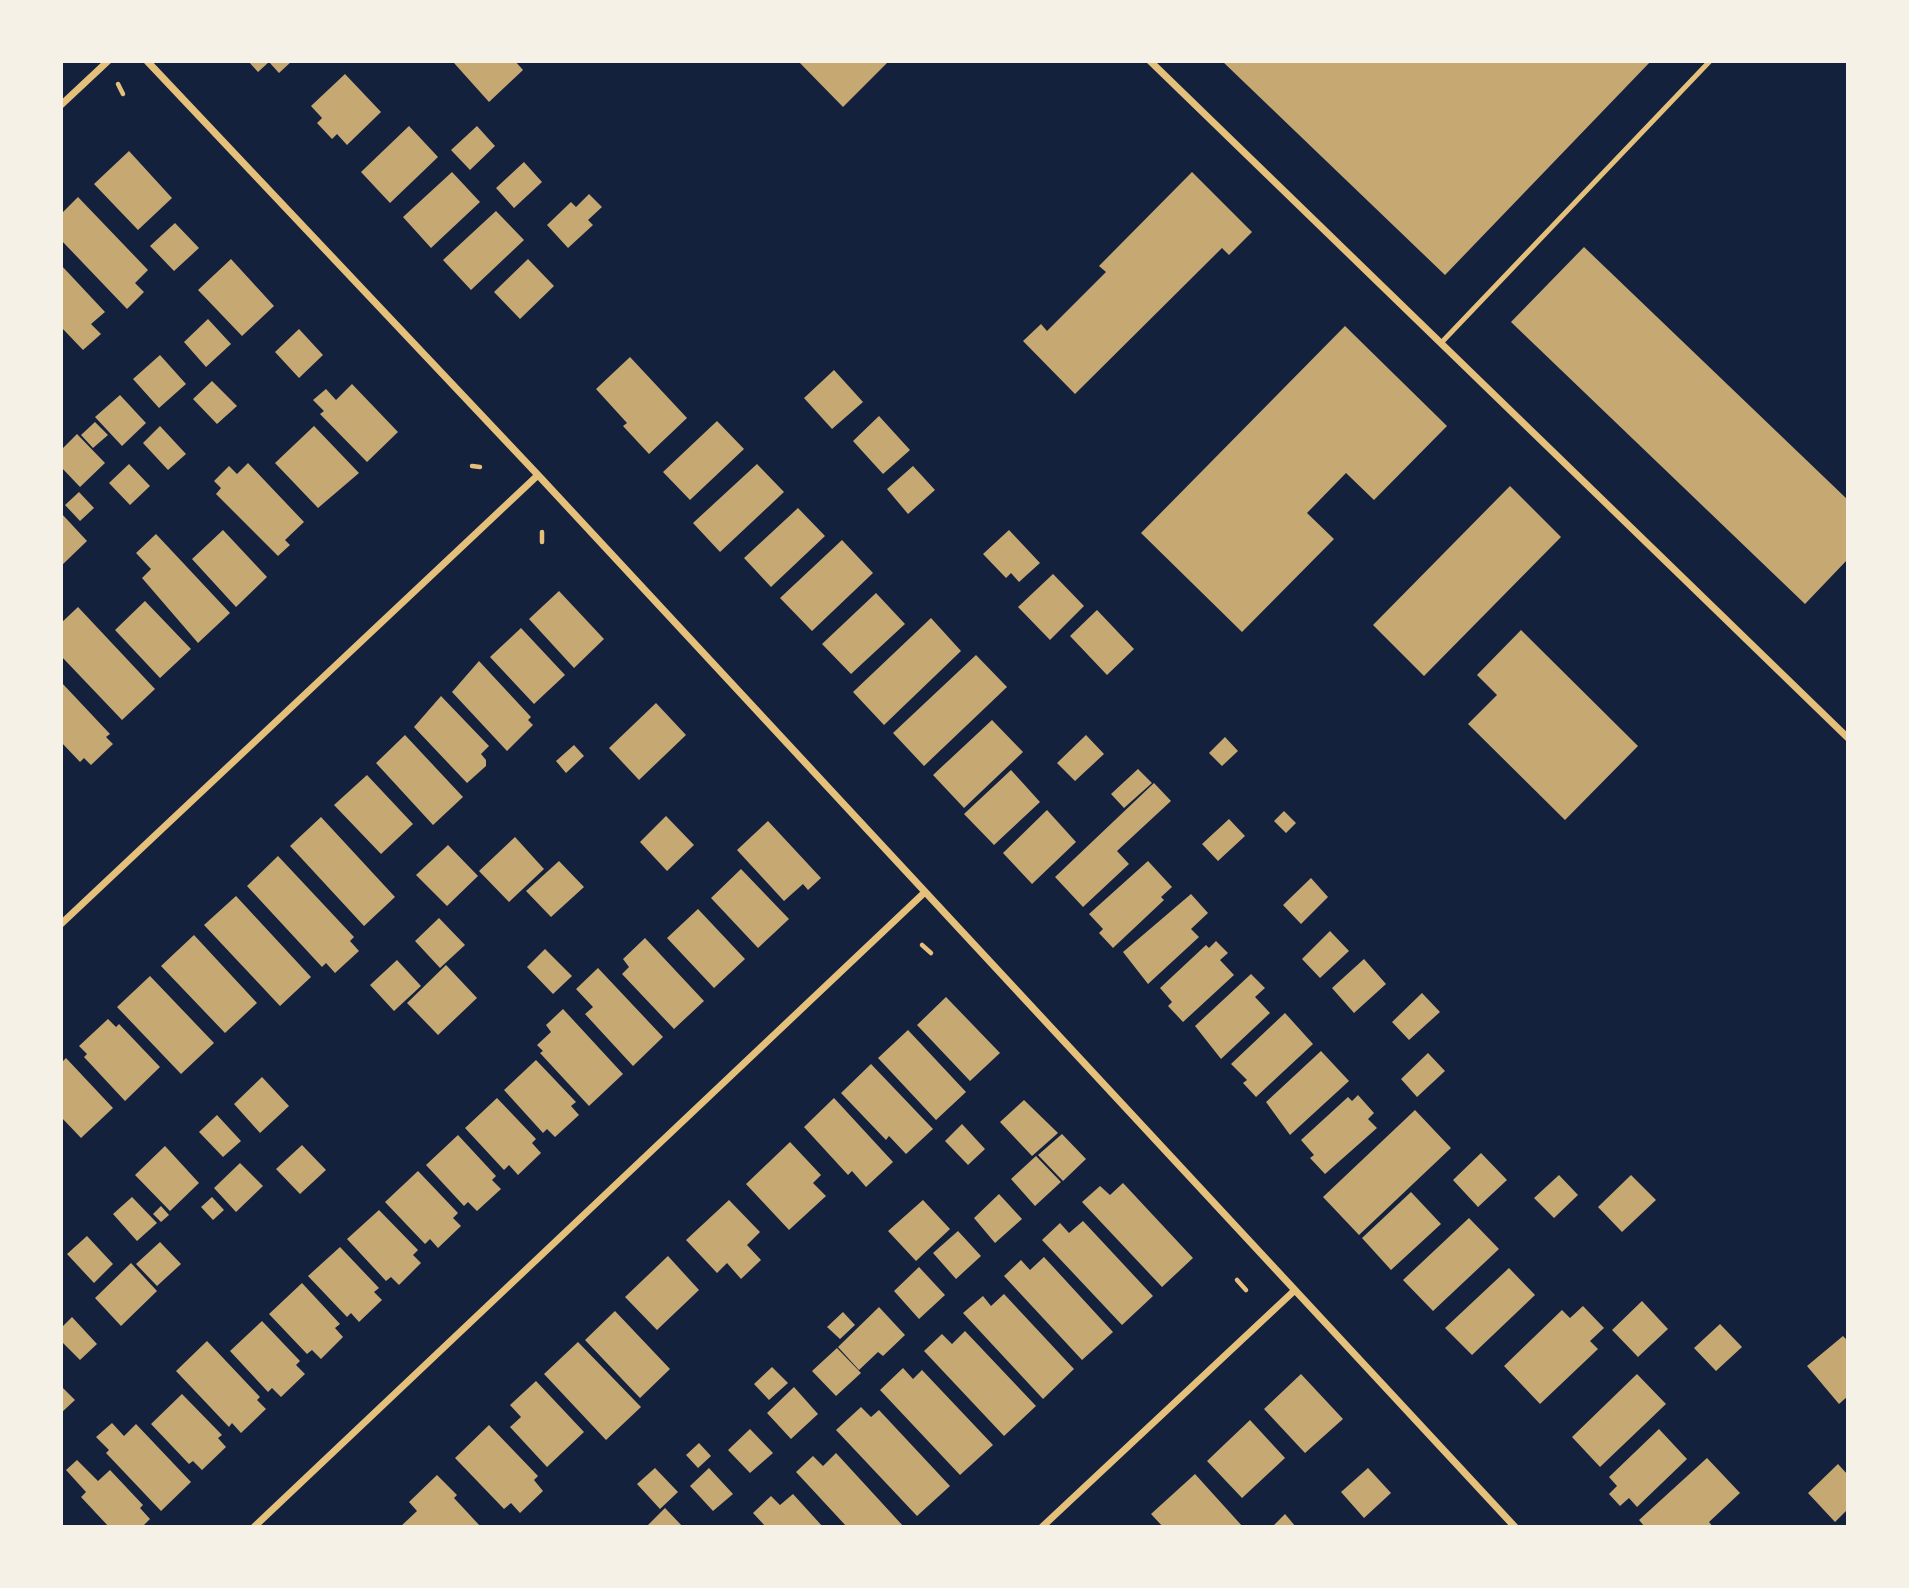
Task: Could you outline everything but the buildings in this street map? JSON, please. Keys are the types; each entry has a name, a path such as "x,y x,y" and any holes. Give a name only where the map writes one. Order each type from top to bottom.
{"street":[{"path":"61,105 108,61"},
{"path":"147,61 538,475 1515,1527"},
{"path":"1150,61 1848,738"},
{"path":"61,924 538,475"},
{"path":"254,1527 925,892"},
{"path":"1042,1527 1295,1290"}],"lane":[{"path":"1441,343 1710,61"}],"path":[{"path":"118,84 123,94"},
{"path":"472,466 480,467"},
{"path":"541,532 542,542"},
{"path":"922,945 931,953"},
{"path":"1237,1280 1246,1290"}]}
